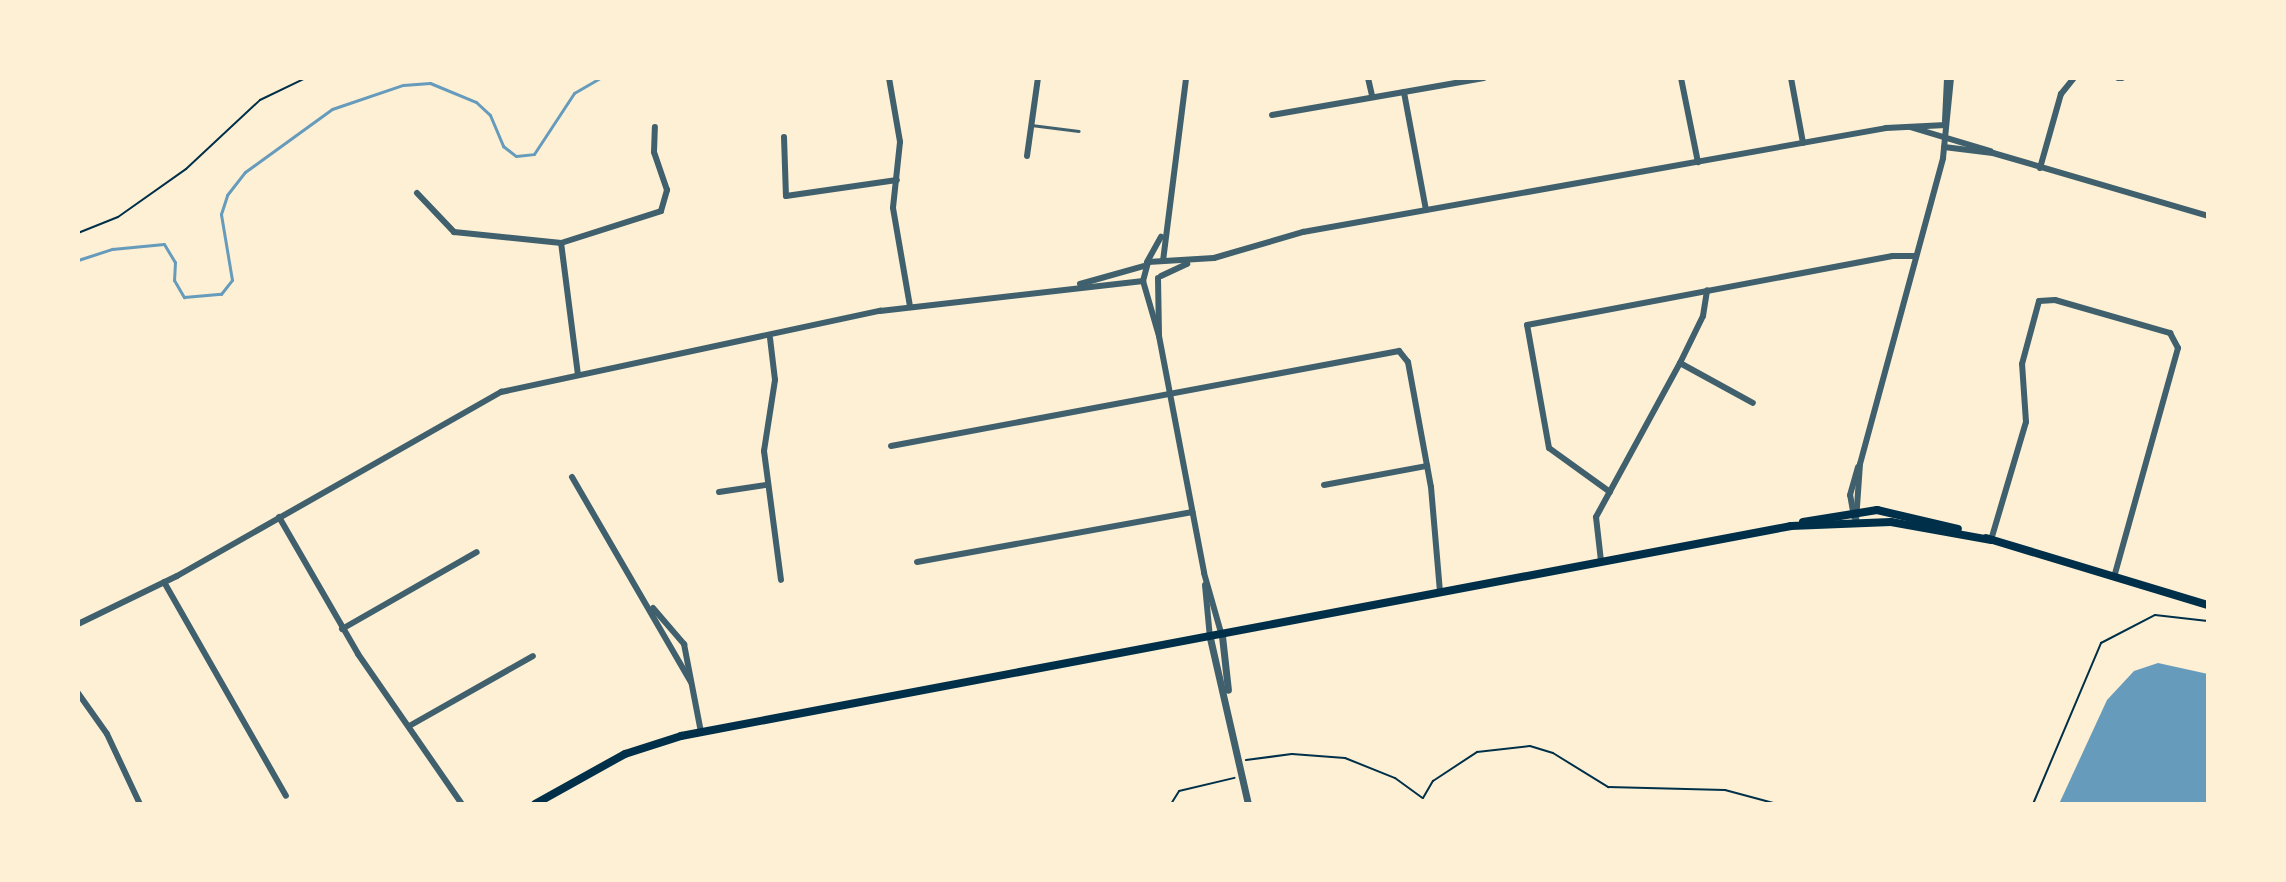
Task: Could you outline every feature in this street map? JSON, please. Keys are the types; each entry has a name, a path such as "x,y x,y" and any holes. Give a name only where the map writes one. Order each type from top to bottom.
{"main road":[{"path":"535,804 637,749 701,732 1222,636 1791,526 1856,510 1906,512 2208,605"},
{"path":"1791,526 1856,521 1916,525 1991,540"}],"street":[{"path":"889,78 900,142 893,208 910,306"},
{"path":"1027,156 1038,78"},
{"path":"1159,336 1163,234 1186,78"},
{"path":"1368,78 1372,95"},
{"path":"1272,115 1372,95 1484,78"},
{"path":"1681,78 1698,162"},
{"path":"1791,78 1803,143"},
{"path":"1856,521 1851,484 1860,464 1944,147 1949,78"},
{"path":"2040,168 2061,94 2074,78"},
{"path":"1404,92 1426,210"},
{"path":"78,624 164,582 477,402 578,375 770,338 910,306 1143,281 1160,277 1194,261 1290,235 1426,210 1907,126 1946,125"},
{"path":"1907,126 2208,216"},
{"path":"417,193 454,232 561,243 649,220 661,211 667,190 654,152 655,127"},
{"path":"784,137 786,196 897,180"},
{"path":"1944,147 1993,153"},
{"path":"1163,234 1145,265 1143,281 1159,336 1204,573 1222,636 1229,704 1248,804"},
{"path":"561,243 578,375"},
{"path":"1610,492 1549,448 1526,327 1707,290 1916,256"},
{"path":"1073,287 1163,261 1194,261"},
{"path":"1601,561 1595,521 1703,316 1707,290"},
{"path":"1991,540 2026,422 2022,364 2039,301 2055,300 2170,333 2178,348 2114,578"},
{"path":"770,338 775,380 764,451 766,485 781,580"},
{"path":"891,446 1396,350 1408,362 1427,466 1440,592"},
{"path":"1680,363 1753,403"},
{"path":"1324,485 1427,466"},
{"path":"572,477 653,608 691,682"},
{"path":"719,492 766,485"},
{"path":"917,562 1192,512"},
{"path":"279,517 342,629 411,725 462,804"},
{"path":"342,629 477,552"},
{"path":"1204,573 1210,638 1229,704"},
{"path":"164,582 286,796"},
{"path":"653,608 681,638 701,732"},
{"path":"673,643 681,638"},
{"path":"411,725 533,656"},
{"path":"78,693 107,734 140,804"}],"lane":[{"path":"1031,125 1079,131"}],"path":[{"path":"78,233 118,217 186,169 260,100 306,78"},
{"path":"2033,804 2101,643 2155,615 2208,621"},
{"path":"1239,761 1292,754 1345,758 1395,778 1423,798 1433,781 1477,752 1530,746 1553,753 1597,785 1624,791 1656,786 1725,790 1777,804"},
{"path":"1171,804 1179,791 1242,775"}],"water":[{"path":"2158,663 2208,674 2208,804 2059,804 2107,700 2134,671"}],"waterway":[{"path":"78,260 112,249 164,244 175,262 174,280 184,297 221,294 232,280 221,214 227,195 245,172 332,109 403,85 430,83 476,102 490,115 503,146 516,156 534,154 574,93 600,78"}]}
